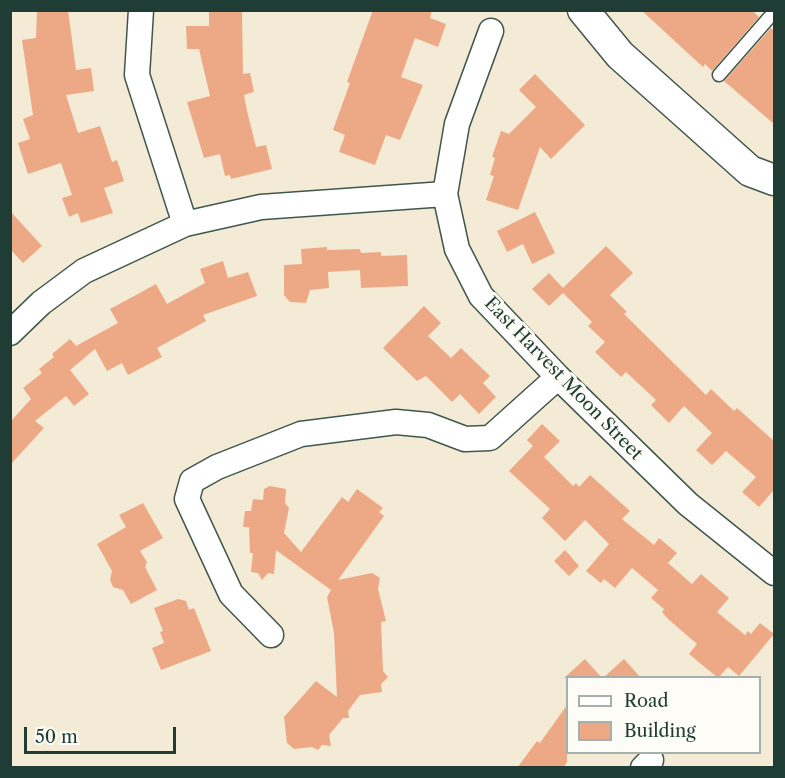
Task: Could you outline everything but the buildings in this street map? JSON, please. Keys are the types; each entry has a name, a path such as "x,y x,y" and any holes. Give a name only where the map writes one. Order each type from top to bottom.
{"street":[{"path":"141,10 137,75 185,224"},
{"path":"583,10 620,55 750,171 774,180"},
{"name":"East Harvest Moon Street","path":"491,31 457,124 445,195 457,249 481,296 558,377 688,504 774,573"},
{"path":"10,333 41,303 84,271 185,224 261,207 445,195"},
{"path":"271,635 231,594 187,499 192,481 217,467 301,434 396,422 428,425 465,439 490,438 558,377"}],"lane":[{"path":"719,75 774,12"}]}
